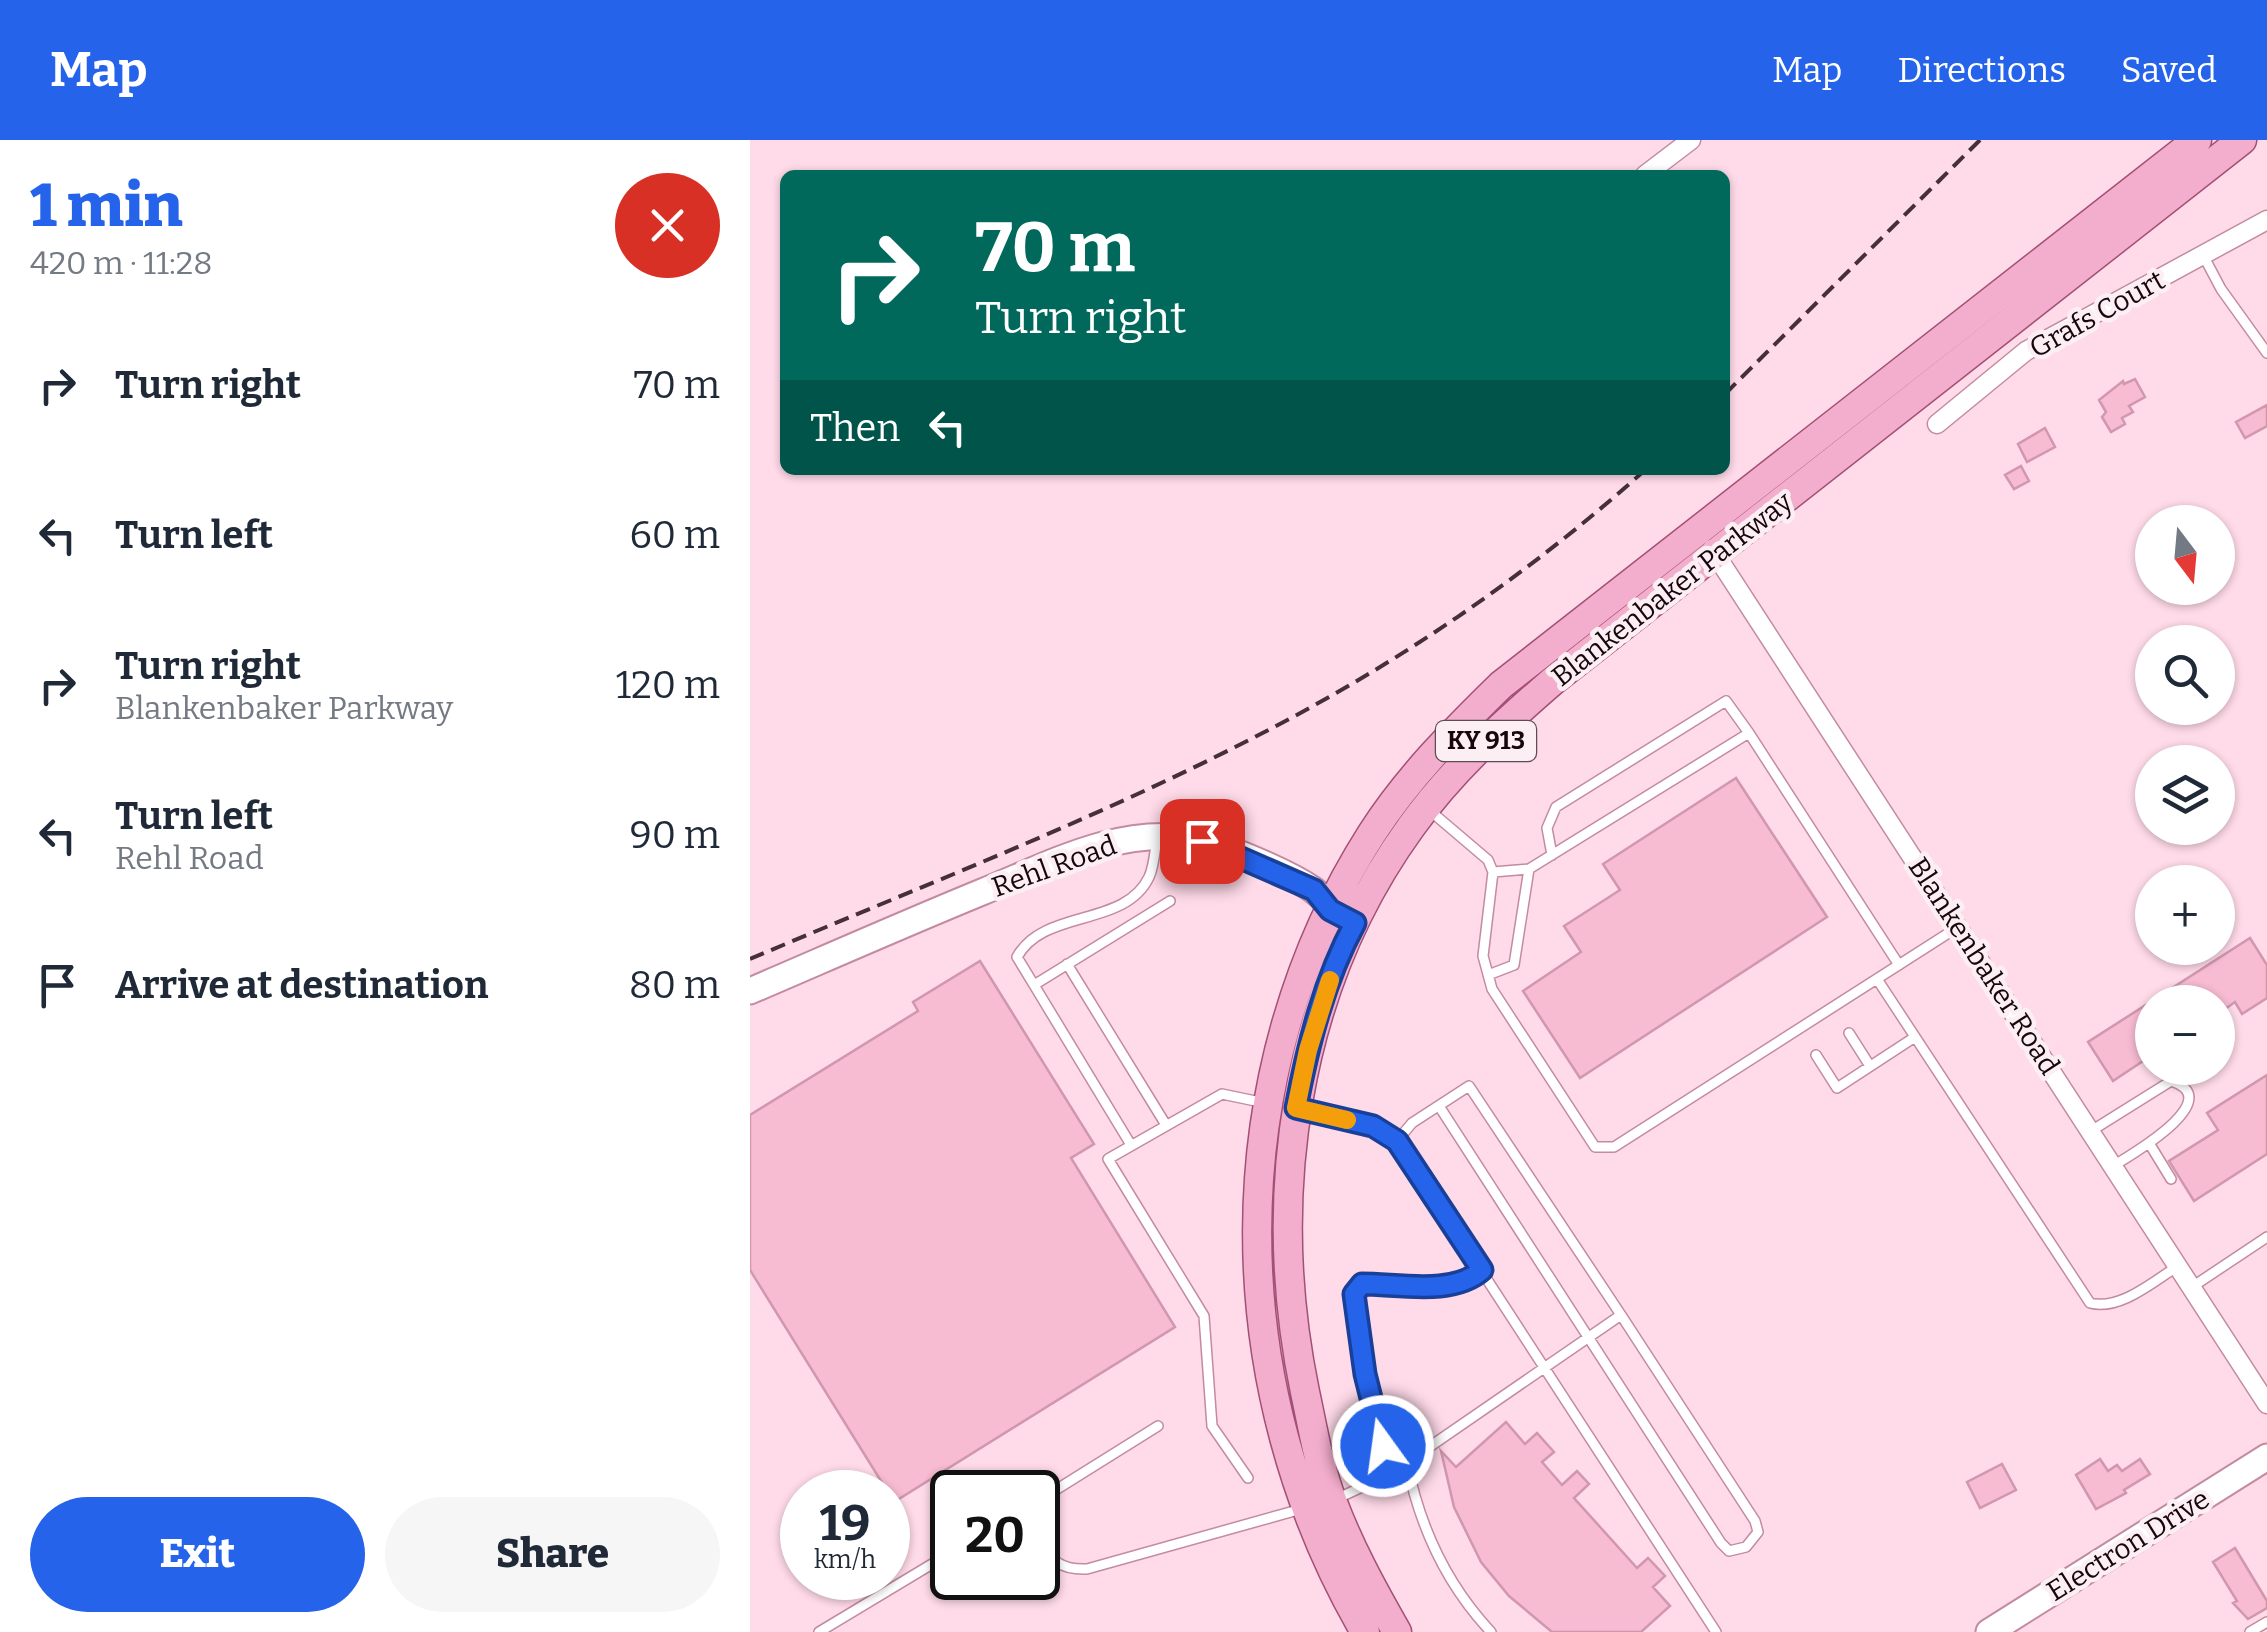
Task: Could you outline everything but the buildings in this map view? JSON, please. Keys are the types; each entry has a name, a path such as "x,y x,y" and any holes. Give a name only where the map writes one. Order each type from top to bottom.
{"main road":[{"name":"Blankenbaker Parkway","path":"1397,1632 1280,1434 1262,1333 1257,1220 1267,1104 1278,1049 1343,916 1372,833 1454,730 1501,685 2197,140"},
{"name":"Blankenbaker Parkway","path":"1365,1632 1329,1567 1319,1504 1316,1445 1289,1301 1288,1174 1296,1108 1308,1050 1343,944 1343,916 1426,808 1493,734 1554,680 2242,140"}],"street":[{"path":"1649,170 1691,140"},
{"name":"Grafs Court","path":"1937,424 2026,351 2267,220"},
{"name":"Blankenbaker Road","path":"1695,533 1717,554 2267,1404"},
{"name":"Rehl Road","path":"750,991 1094,847 1158,836 1192,839 1227,850 1314,890 1343,916"},
{"name":"Electron Drive","path":"1989,1632 2267,1458"}],"lane":[{"path":"2203,255 2221,289 2267,353"},
{"path":"1552,855 1547,828 1556,807 1726,701 1899,965"},
{"path":"1494,872 1529,869 1748,733"},
{"path":"1426,808 1488,860 1494,872 1483,956 1492,989 1595,1147 1614,1148 1958,927"},
{"path":"1131,1145 1017,957 1026,941 1048,929 1125,903 1149,878 1158,836"},
{"path":"1488,975 1514,965 1529,869"},
{"path":"1034,985 1170,901"},
{"path":"1068,964 1166,1125"},
{"path":"1877,979 2090,1304 2102,1306 2123,1299 2178,1266"},
{"path":"1849,1033 1870,1066"},
{"path":"1816,1056 1837,1088 1915,1037"},
{"path":"2090,1130 2172,1081 2186,1092 2184,1114 2113,1166"},
{"path":"1397,1141 1412,1123 1470,1086 1755,1521 1758,1532 1746,1547 1729,1551 1720,1543 1440,1106"},
{"path":"1248,1478 1212,1426 1204,1316 1108,1159 1222,1094 1267,1104"},
{"path":"1296,1108 1373,1126 1397,1141 1716,1632"},
{"path":"2149,1143 2170,1179"},
{"path":"2192,1287 2267,1237"},
{"path":"1383,1446 1365,1374 1354,1294 1362,1284 1453,1286 1472,1280 1482,1270"},
{"path":"1060,1564 1069,1569 1088,1569 1319,1504 1390,1474 1621,1315"},
{"path":"1060,1487 1158,1426"},
{"path":"1407,1463 1427,1535 1445,1573 1491,1632"},
{"path":"819,1632 930,1565"},
{"path":"2250,1632 2267,1622"}],"railway":[{"path":"1730,389 1980,140"},
{"path":"750,959 1092,815 1291,718 1385,664 1476,604 1562,540 1639,475"}],"slow traffic":[{"path":"1330,980 1308,1050 1296,1108 1347,1120"}],"route":[{"path":"1202,841 1314,890 1330,910 1355,923 1325,995 1296,1108 1373,1126 1397,1141 1482,1270 1472,1280 1453,1286 1362,1284 1354,1294 1365,1374 1383,1446"}]}
